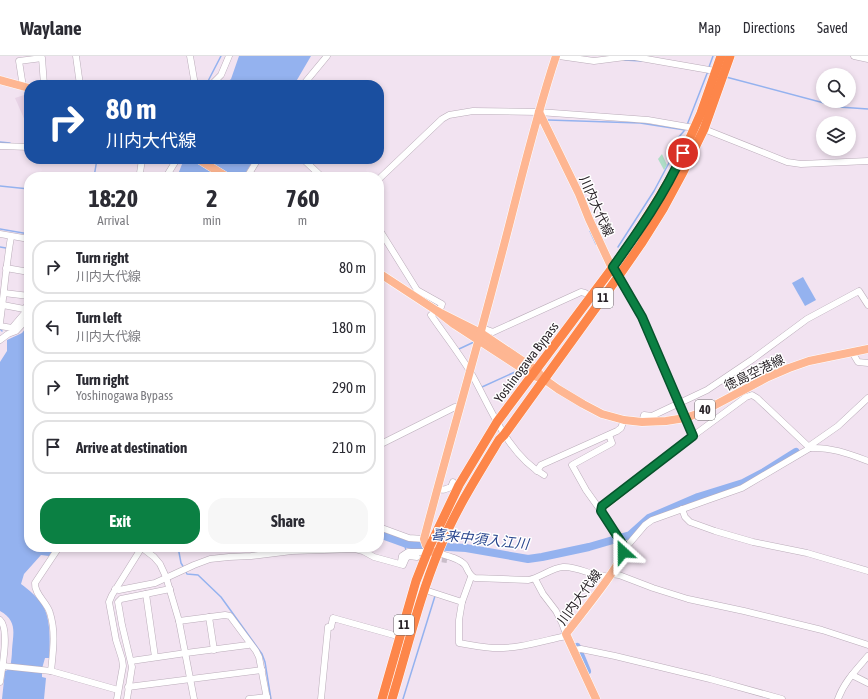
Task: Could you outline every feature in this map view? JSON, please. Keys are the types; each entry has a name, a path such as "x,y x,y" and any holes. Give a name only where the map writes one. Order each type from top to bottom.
{"highway":[{"name":"Yoshinogawa Bypass","path":"382,699 416,581 459,486 497,422 613,267 634,237 677,167 699,129 715,71 721,56"},
{"name":"Yoshinogawa Bypass","path":"392,699 432,592 430,549 451,525 468,490 499,440 618,277 663,209 730,56"}],"main road":[{"path":"430,549 438,489 459,407 481,334 540,112 543,95 558,56"},
{"path":"0,80 24,87"},
{"name":"川内大代線","path":"540,112 579,194 596,235 618,277 642,317 693,436"},
{"path":"206,164 219,172"},
{"name":"徳島空港線","path":"384,276 437,311 481,334 544,379 583,404 602,414 624,420 642,422 666,421 685,418 700,413 768,377 789,368 809,361 868,349"},
{"path":"620,542 601,511 602,506 693,436"},
{"name":"川内大代線","path":"596,699 577,650 566,635 600,590 618,562 623,552 620,542"}],"street":[{"path":"76,56 79,80"},
{"path":"190,56 194,80"},
{"path":"216,80 221,75 229,56"},
{"path":"307,80 326,56"},
{"path":"558,56 594,61 635,57 715,71"},
{"path":"854,56 868,59"},
{"path":"24,80 19,61 42,58 44,80"},
{"path":"384,174 436,124 449,115 473,111 540,112 648,120 699,129 787,162 801,164 868,161"},
{"path":"0,146 24,147"},
{"path":"308,164 317,172"},
{"path":"0,234 24,238"},
{"path":"0,323 11,237"},
{"path":"384,237 417,290 442,304 441,308 431,315 470,372 504,435 531,467 544,475"},
{"path":"6,268 24,271"},
{"path":"642,422 644,415 652,416 679,404 725,379 806,318 859,291 868,305"},
{"path":"481,334 493,332 580,292 585,293 590,297"},
{"path":"4,293 24,295"},
{"path":"2,306 24,309"},
{"path":"0,326 12,328 24,314"},
{"path":"0,340 8,334 16,331 24,322"},
{"path":"852,352 858,362 868,363"},
{"path":"693,436 746,397 752,395 757,398 809,448 838,450 868,461"},
{"path":"620,542 628,545 645,525 652,520 742,488 809,448 838,426 868,398"},
{"path":"384,442 455,407 459,407"},
{"path":"537,471 541,465 609,435 621,428 624,420"},
{"path":"601,511 586,490 572,465 612,443 609,435"},
{"path":"438,489 442,490 451,487 453,482"},
{"path":"682,509 685,517 690,522 715,531 754,542 807,553 868,571"},
{"path":"384,529 409,538 430,549 460,561 466,568 471,577 462,602 459,620 459,643 493,648 505,648 544,642 566,635 556,611 543,594 535,579"},
{"path":"407,555 430,549"},
{"path":"51,672 54,635 50,612 37,591 35,583 56,552"},
{"path":"117,699 123,666 116,640 109,602 115,589 139,552"},
{"path":"148,552 160,564 170,589 186,653 194,699"},
{"path":"115,589 119,590 155,583 210,559 284,552"},
{"path":"365,552 374,557 400,565 403,565 407,555"},
{"path":"407,555 417,557"},
{"path":"447,560 466,568"},
{"path":"471,577 482,579 528,580 535,579 557,568 564,567 603,577 619,575 688,599 822,630 868,645"},
{"path":"127,699 132,667 118,602 121,599 170,589"},
{"path":"432,592 462,602"},
{"path":"146,594 155,658"},
{"path":"179,621 228,615 259,657 267,698 249,699"},
{"path":"209,617 214,650"},
{"path":"321,699 328,627 331,627 333,618 400,637"},
{"path":"0,620 4,624 2,627 6,639 2,666 4,666 0,682"},
{"path":"131,661 250,644"},
{"path":"577,650 614,656 710,679 782,699"},
{"path":"838,699 846,681 868,656"},
{"path":"4,666 51,672 118,690"},
{"path":"128,687 262,670"},
{"path":"852,675 868,683"}],"shaded area":[{"path":"24,95 24,119 15,98"}],"green space":[{"path":"662,154 667,165 664,170 658,159"}],"water":[{"path":"239,56 311,56 297,80 230,80"},
{"path":"182,164 251,164 246,172 179,172"},
{"path":"803,277 816,300 805,306 792,283"},
{"path":"24,330 24,552 52,552 49,556 41,555 24,574 21,584 36,597 46,611 50,646 49,658 45,658 41,672 42,677 46,678 44,699 2,699 5,671 10,669 12,657 13,628 10,619 0,611 0,362 7,351 7,340 22,333"}],"waterway":[{"path":"209,80 221,56"},
{"path":"709,67 713,56"},
{"path":"624,60 642,61"},
{"path":"687,125 708,71"},
{"path":"726,77 839,107 868,109"},
{"path":"548,120 640,123 685,129"},
{"path":"618,247 654,191 679,144 680,141 678,138 684,131"},
{"path":"0,142 10,143"},
{"path":"95,172 96,164"},
{"path":"0,186 24,188"},
{"path":"0,229 24,233"},
{"path":"590,231 596,244"},
{"path":"0,247 6,248"},
{"path":"632,307 636,315"},
{"path":"459,349 474,342"},
{"path":"482,387 515,372"},
{"name":"喜来中須入江川","path":"384,536 412,545 466,548 528,559 542,557 589,547 630,535 649,518 698,497 743,483 796,452"},
{"name":"喜来中須入江川","path":"404,543 406,550"},
{"path":"179,552 181,563 184,568"},
{"path":"186,572 187,574 198,575 221,597 262,654 265,662 271,699"},
{"path":"403,699 435,596"},
{"path":"577,647 587,671"}],"tunnel":[{"path":"433,558 447,560"}],"route":[{"path":"623,552 624,547 601,511 602,506 693,436 642,317 613,267 655,204 677,167 683,153"}]}
